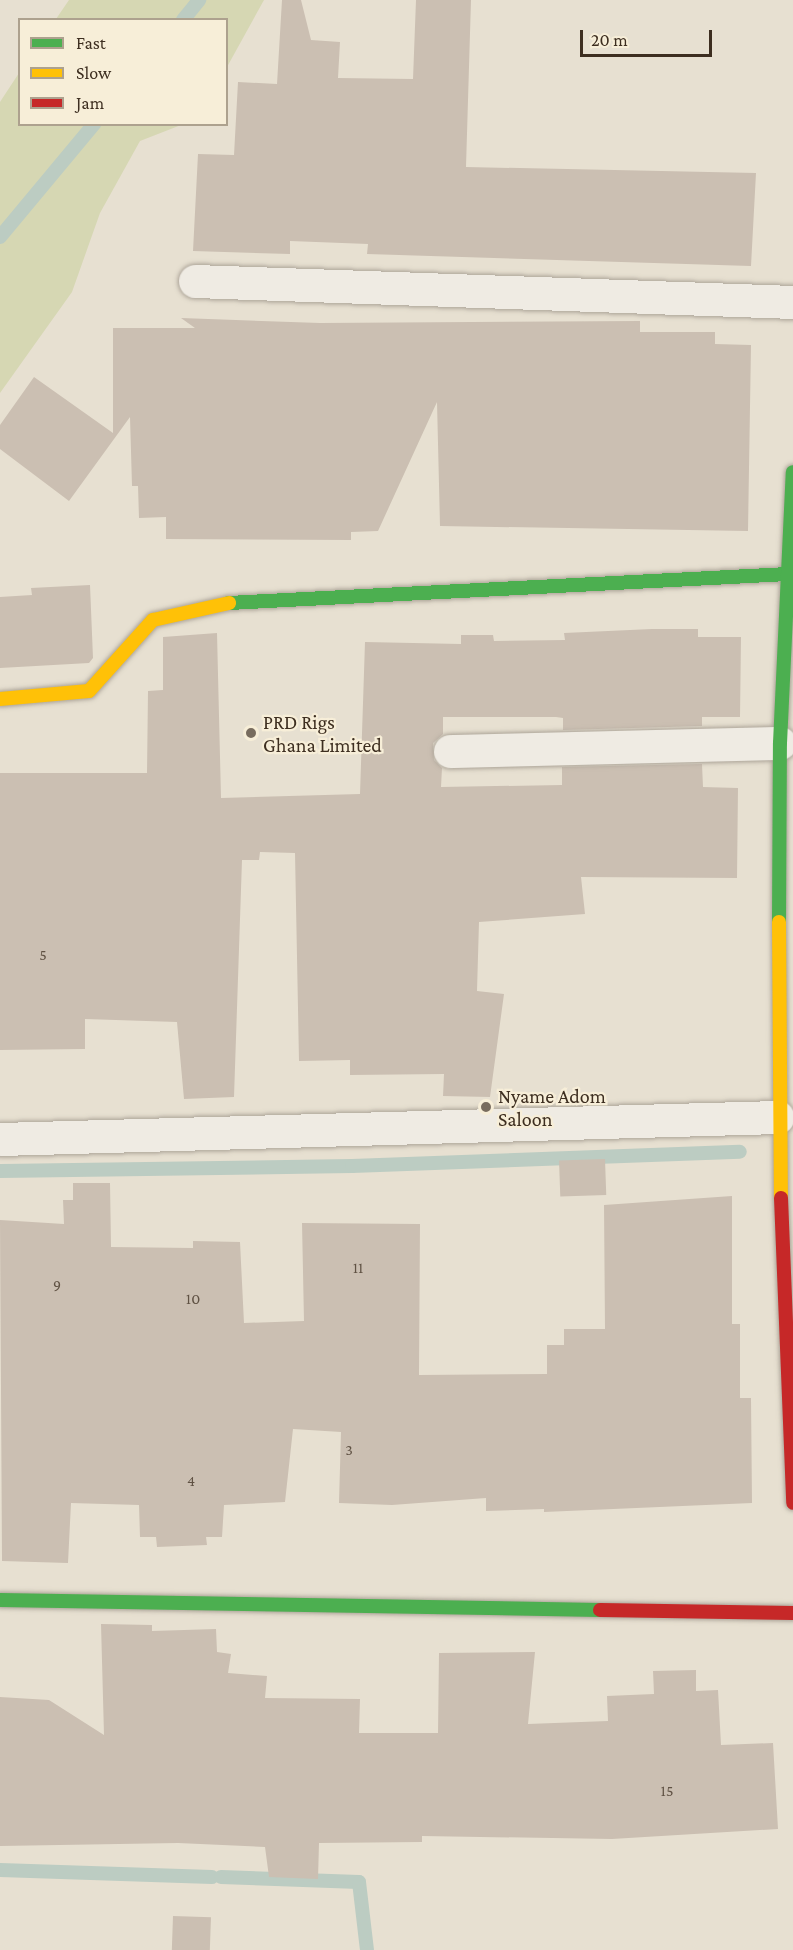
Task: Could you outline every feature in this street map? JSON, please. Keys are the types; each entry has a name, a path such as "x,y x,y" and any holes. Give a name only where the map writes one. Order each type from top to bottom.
{"street":[{"path":"195,281 793,302"},
{"path":"793,472 780,743 778,1117 793,1503"},
{"path":"0,699 89,691 153,620 236,601 788,574"},
{"path":"450,752 780,743"},
{"path":"0,1139 778,1117"},
{"path":"0,1600 793,1613"}],"green space":[{"path":"69,0 264,0 228,65 228,18 57,18"},
{"path":"18,75 18,126 178,126 140,141 100,213 72,292 0,393 0,102"}],"building":[{"path":"282,0 301,0 311,40 340,42 338,78 413,79 416,0 471,0 466,167 756,173 751,266 367,254 368,244 290,241 290,254 193,251 198,154 234,155 238,82 277,84"},
{"path":"181,318 320,323 640,321 640,332 715,332 715,344 751,345 748,531 440,526 437,402 378,531 351,532 351,540 166,539 166,517 139,518 138,486 132,486 130,417 69,501 0,449 0,425 34,377 113,433 113,328 195,328"},
{"path":"90,585 93,658 89,663 0,668 0,597 32,595 31,588"},
{"path":"698,629 698,637 741,637 740,717 702,717 702,726 563,730 563,718 556,717 443,717 443,734 433,743 434,760 442,768 441,787 562,785 562,767 702,764 703,787 738,788 737,878 581,877 585,914 479,922 477,991 504,994 490,1097 443,1096 444,1074 350,1075 350,1060 299,1061 295,853 260,852 259,860 242,860 234,1097 184,1099 177,1022 85,1019 85,1049 0,1050 0,773 147,773 148,691 163,690 163,637 217,633 221,798 360,794 365,642 461,644 461,635 493,635 494,641 565,640 564,633"},
{"path":"605,1159 606,1195 560,1197 559,1161"},
{"path":"73,1183 110,1183 111,1247 193,1248 193,1241 240,1242 244,1323 304,1321 302,1223 420,1224 419,1375 547,1374 547,1345 564,1345 564,1329 605,1329 604,1205 732,1196 732,1324 740,1324 740,1398 751,1398 752,1503 544,1512 544,1509 486,1511 486,1498 392,1505 339,1503 341,1432 293,1429 285,1502 224,1505 222,1537 206,1537 207,1545 157,1547 156,1537 140,1537 139,1505 71,1503 68,1563 2,1561 0,1220 64,1224 63,1200 73,1200"},
{"path":"101,1624 152,1625 152,1631 216,1629 217,1652 231,1654 228,1673 267,1676 265,1698 360,1699 359,1733 438,1733 439,1653 535,1652 528,1724 608,1721 607,1696 654,1694 653,1671 696,1670 696,1691 718,1690 721,1745 773,1743 778,1829 612,1839 422,1836 422,1842 319,1843 318,1879 269,1877 265,1847 178,1843 0,1846 0,1697 49,1700 104,1735"},
{"path":"173,1916 211,1917 210,1950 172,1950"}],"waterway":[{"path":"185,18 199,0"},
{"path":"0,237 92,126"},
{"path":"0,1171 352,1166 740,1152"},
{"path":"0,1870 212,1877"},
{"path":"221,1877 359,1882 367,1950"}],"traffic: fast":[{"path":"779,922 780,743 793,472"},
{"path":"229,603 788,574"},
{"path":"0,1600 600,1610"}],"traffic: slow":[{"path":"0,699 89,691 153,620 229,603"},
{"path":"779,922 781,1198"}],"traffic: jam":[{"path":"781,1198 793,1503"},
{"path":"600,1610 793,1613"}],"place":[{"name":"PRD Rigs Ghana Limited","path":"251,733"},
{"name":"Nyame Adom Saloon","path":"486,1107"}]}
